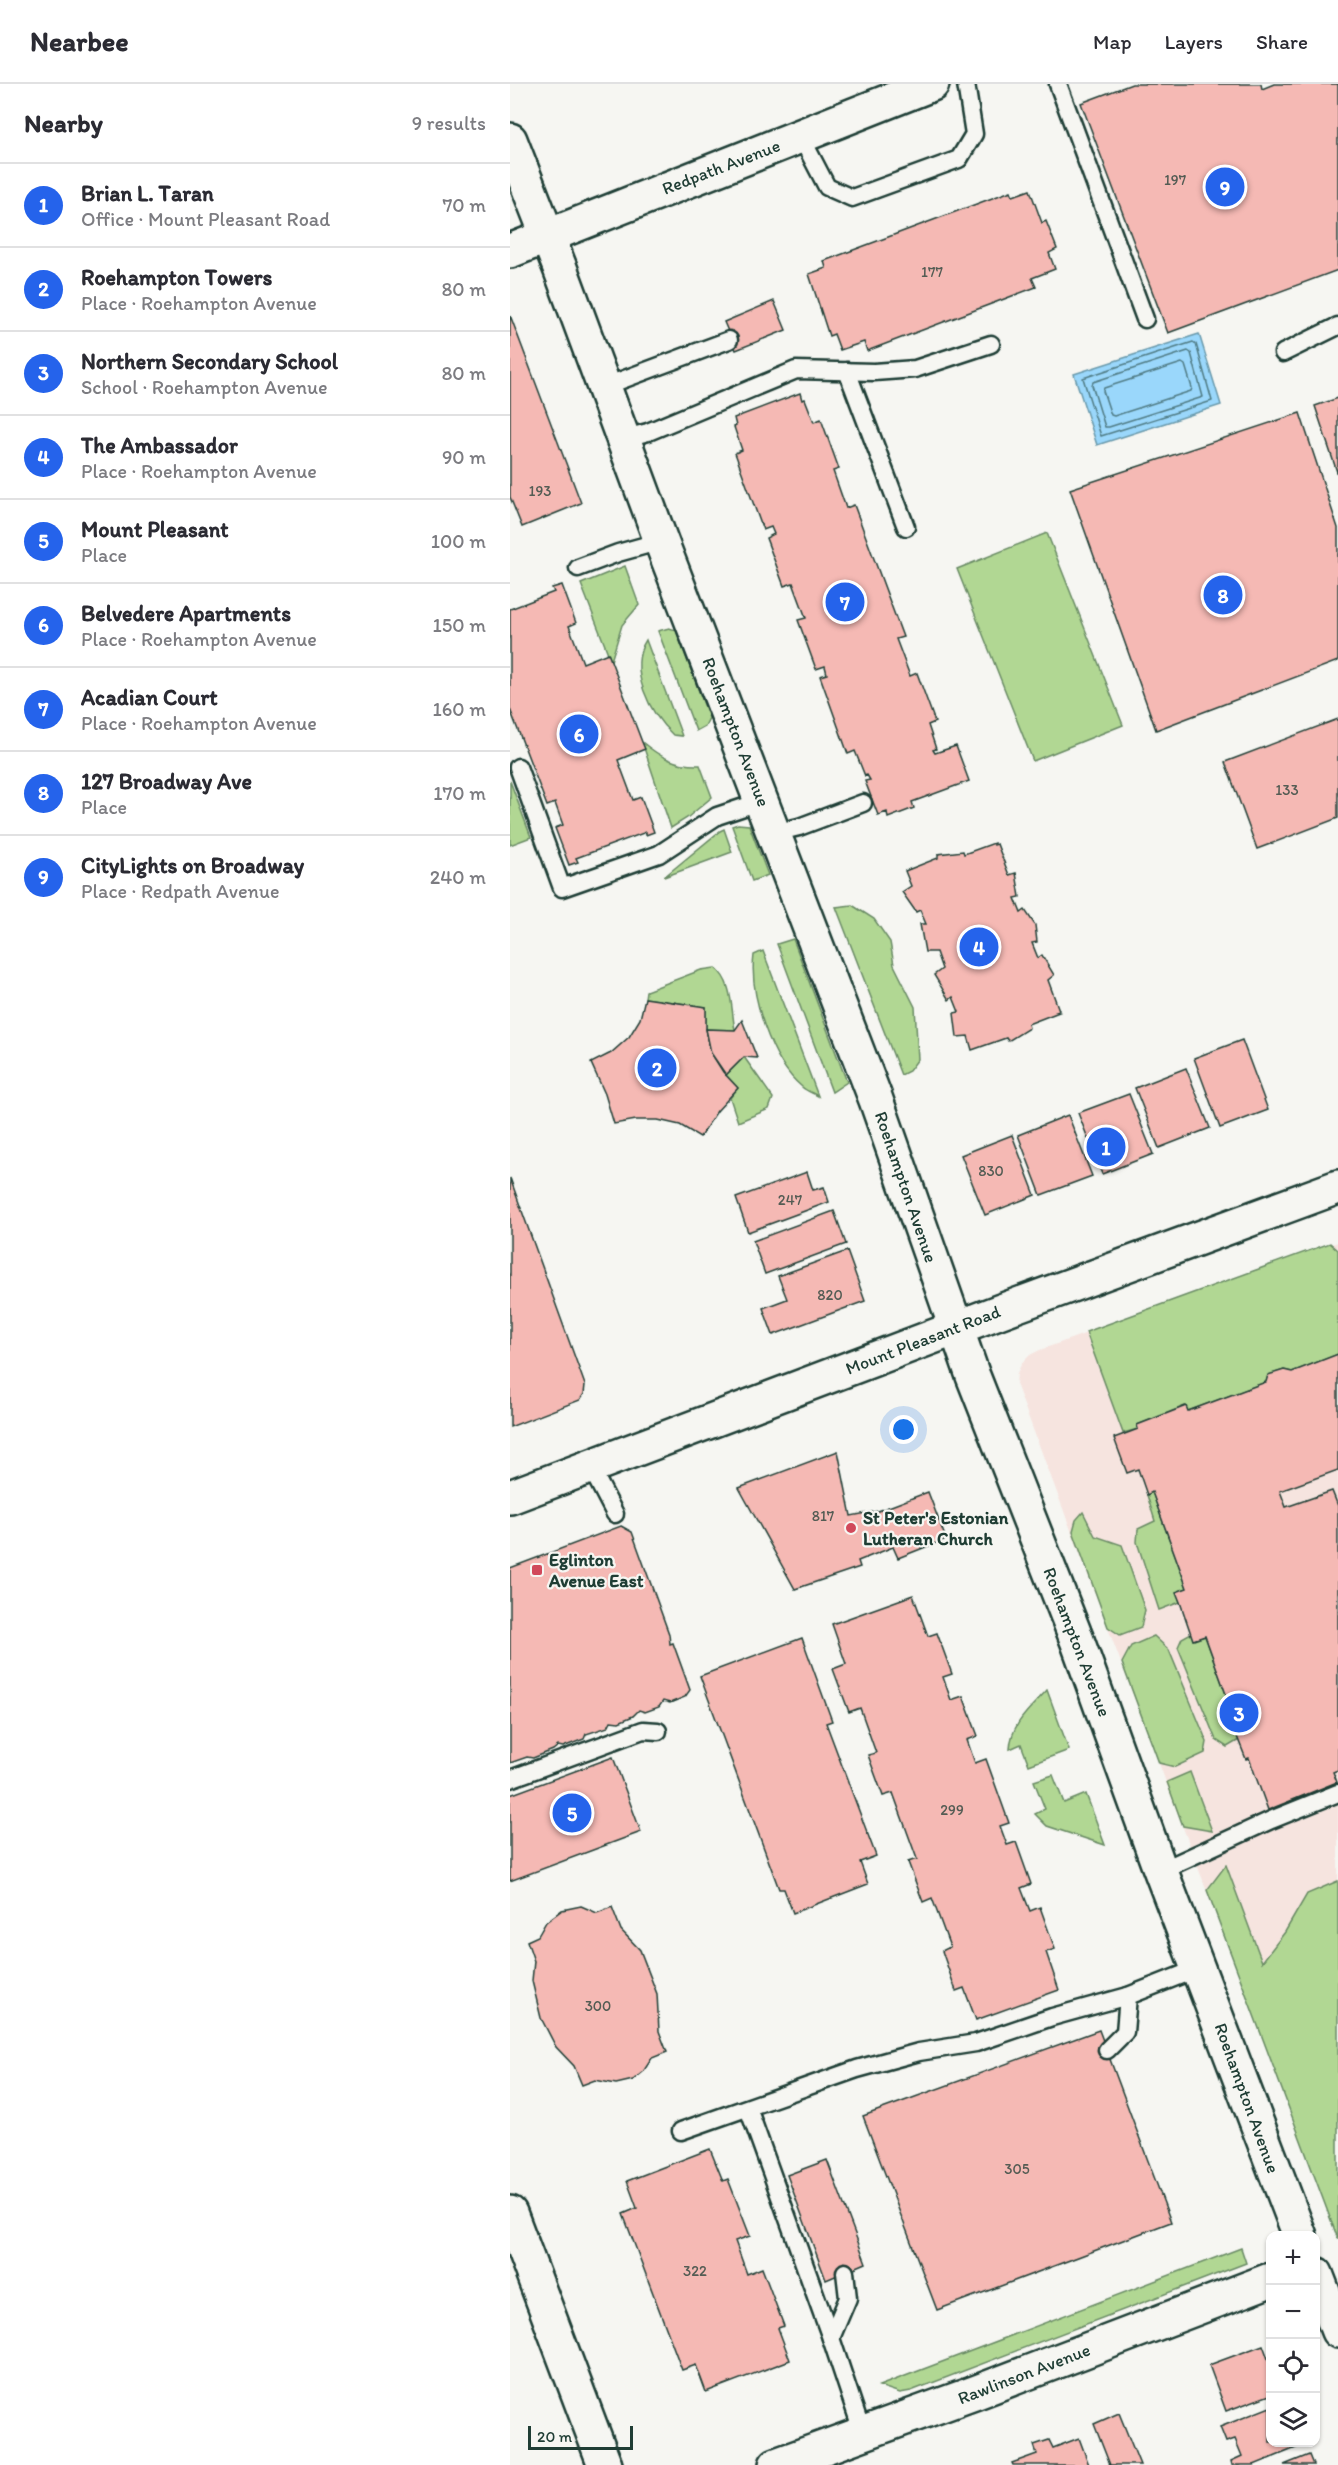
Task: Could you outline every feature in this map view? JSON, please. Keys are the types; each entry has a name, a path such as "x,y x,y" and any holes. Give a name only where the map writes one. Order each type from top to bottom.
{"street":[{"name":"Redpath Avenue","path":"510,251 932,84"},
{"name":"Roehampton Avenue","path":"510,140 622,439 876,1100 956,1328 1077,1640 1160,1870 1298,2231"},
{"name":"Mount Pleasant Road","path":"510,1497 956,1328 1338,1187"},
{"path":"510,2213 605,2465"},
{"name":"Rawlinson Avenue","path":"776,2465 1266,2282"},
{"path":"1320,2284 1338,2331"}],"lane":[{"path":"800,135 827,187 852,198 959,159 974,134 966,84"},
{"path":"1058,84 1145,319"},
{"path":"1283,352 1338,326"},
{"path":"603,387 729,340"},
{"path":"622,439 648,432 796,370 915,369 991,344"},
{"path":"847,371 906,527"},
{"path":"578,568 618,553 661,541"},
{"path":"518,766 562,888 659,854 717,816 762,801"},
{"path":"774,833 863,803"},
{"path":"590,1466 615,1514"},
{"path":"510,1779 643,1730 658,1731"},
{"path":"1160,1870 1271,1820 1338,1793"},
{"path":"681,2131 857,2069 919,2052 976,2043 1052,2017 1128,1996 1199,1968"},
{"path":"1107,2050 1125,2032 1128,1996"},
{"path":"748,2108 863,2434"},
{"path":"831,2338 848,2298 845,2272"}],"shaded area":[{"path":"1338,1242 1338,2239 1016,1384 1017,1373 1022,1363 1030,1355 1040,1350"}],"green space":[{"path":"1047,533 1123,725 1033,761 957,569"},
{"path":"625,566 639,605 622,625 611,661 581,584"},
{"path":"669,628 676,630 709,718 705,726 696,731 658,631"},
{"path":"646,640 682,736 673,735 664,726 649,703 644,690 639,664"},
{"path":"642,742 669,760 700,765 712,797 671,828"},
{"path":"510,781 531,837 510,845"},
{"path":"749,825 768,875 752,881 732,826"},
{"path":"724,829 732,852 664,877 720,831"},
{"path":"852,905 874,919 890,942 894,965 915,1007 918,1059 909,1071 901,1075 836,907"},
{"path":"793,939 847,1082 832,1092 777,944"},
{"path":"763,951 818,1096 804,1088 791,1076 764,1026 753,971 754,955"},
{"path":"715,968 725,980 728,988 735,1030 706,1029 706,1007 645,998 646,991 701,970"},
{"path":"744,1057 773,1098 769,1109 738,1122 730,1098 738,1088 726,1075"},
{"path":"1330,1243 1338,1250 1338,1354 1292,1372 1284,1370 1268,1375 1266,1382 1188,1411 1185,1406 1137,1425 1138,1429 1123,1433 1086,1332"},
{"path":"1152,1492 1187,1588 1177,1592 1180,1602 1159,1610 1137,1542 1138,1529 1155,1521 1147,1495"},
{"path":"1083,1512 1095,1536 1122,1545 1145,1610 1141,1627 1120,1635 1108,1627 1073,1531 1076,1520"},
{"path":"1191,1633 1194,1640 1205,1636 1240,1733 1239,1740 1227,1747 1216,1740 1178,1647 1182,1638"},
{"path":"1154,1636 1169,1650 1207,1742 1205,1753 1175,1767 1159,1763 1122,1663 1131,1646"},
{"path":"1047,1690 1069,1750 1029,1765 1021,1744 1010,1749 1011,1740 1023,1716"},
{"path":"1190,1772 1212,1831 1183,1826 1167,1782"},
{"path":"1053,1775 1064,1803 1086,1794 1105,1845 1047,1826 1035,1814 1045,1809 1034,1781"},
{"path":"1226,1865 1262,1962 1285,1932 1307,1894 1338,1881 1338,2239 1207,1890"},
{"path":"1241,2248 1246,2263 911,2391 900,2393 879,2386"}],"water":[{"path":"1199,334 1221,405 1097,445 1074,374"}],"building":[{"path":"1132,84 1261,84 1262,89 1274,84 1338,84 1338,270 1168,333 1081,103"},
{"path":"1030,190 1042,223 1046,221 1057,249 1049,253 1055,269 1032,278 1036,287 867,351 864,342 840,350 834,334 829,336 809,274 826,268 824,261 1011,191 1013,196"},
{"path":"774,301 786,330 736,350 724,322"},
{"path":"510,315 581,503 522,527 510,497"},
{"path":"800,393 802,400 805,399 814,422 821,419 839,469 833,471 846,508 854,505 903,637 896,639 910,676 917,673 935,722 928,725 936,749 933,750 935,753 956,746 969,781 912,802 914,808 888,818 887,812 878,815 865,781 870,780 867,775 865,776 855,751 848,754 820,676 827,674 825,666 816,669 798,620 806,618 793,583 784,586 766,538 774,534 771,527 763,530 735,453 742,450 734,427 736,426 734,418"},
{"path":"1338,398 1338,475 1315,406"},
{"path":"1300,413 1338,528 1338,661 1156,730 1070,489"},
{"path":"562,585 576,623 569,626 583,663 608,653 645,749 618,760 633,800 641,797 654,832 646,835 646,832 576,858 578,862 569,865 555,828 563,825 555,803 547,806 510,709 510,609 554,592 552,588"},
{"path":"1338,719 1338,818 1257,849 1225,762"},
{"path":"994,843 994,845 997,844 1009,875 1016,873 1020,897 1015,898 1021,913 1025,910 1035,925 1037,942 1032,943 1038,958 1042,955 1054,975 1048,980 1059,1010 1056,1011 1059,1012 1028,1024 1029,1028 1008,1041 1006,1038 972,1050 968,1036 957,1037 954,1013 959,1012 953,997 949,1000 934,975 942,969 936,952 925,952 920,924 926,924 920,910 916,912 902,892 911,886 905,871 938,858 938,854 963,851 964,854"},
{"path":"645,998 706,1007 706,1029 711,1053 723,1072 738,1088 717,1111 700,1137 680,1125 658,1120 636,1120 614,1124 605,1094 591,1063 611,1053 629,1037 640,1019"},
{"path":"742,1020 757,1058 744,1057 726,1075 711,1053 706,1029 735,1030"},
{"path":"1242,1040 1268,1110 1220,1128 1194,1058"},
{"path":"1186,1068 1210,1128 1159,1148 1135,1088"},
{"path":"1129,1094 1153,1154 1102,1174 1078,1113"},
{"path":"1068,1115 1092,1176 1041,1195 1018,1135"},
{"path":"1012,1135 1035,1195 985,1215 961,1155"},
{"path":"807,1172 813,1190 824,1187 829,1202 748,1232 736,1198"},
{"path":"510,1178 585,1385 584,1394 580,1400 510,1427"},
{"path":"834,1211 846,1244 765,1274 753,1241"},
{"path":"847,1251 865,1301 773,1335 763,1308 787,1299 778,1276"},
{"path":"1338,1354 1338,1470 1280,1491 1286,1507 1332,1491 1338,1506 1338,1770 1333,1772 1337,1782 1268,1810 1249,1758 1246,1759 1236,1734 1240,1733 1205,1636 1193,1640 1176,1592 1187,1588 1152,1492 1147,1495 1138,1469 1127,1473 1114,1438 1138,1429 1137,1425 1186,1406 1188,1411 1266,1382 1268,1375 1284,1370 1292,1372"},
{"name":"St Peter's Estonian Lutheran Church","path":"838,1451 851,1516 878,1511 928,1492 946,1539 898,1558 893,1547 858,1561 860,1567 795,1589 739,1488"},
{"path":"621,1526 632,1532 669,1634 670,1644 673,1643 690,1690 685,1697 670,1703 663,1701 659,1707 645,1712 639,1710 633,1716 619,1722 611,1721 608,1727 586,1734 584,1739 563,1747 558,1746 533,1758 527,1757 510,1763 510,1568"},
{"path":"913,1595 928,1636 937,1633 952,1674 943,1677 951,1700 963,1696 978,1736 967,1740 975,1763 986,1759 1009,1823 1000,1826 1007,1845 1016,1842 1031,1884 1021,1888 1030,1911 1040,1907 1055,1949 1046,1952 1059,1990 976,2020 964,1988 956,1991 942,1951 950,1947 932,1898 923,1902 908,1862 917,1859 893,1793 883,1796 868,1755 876,1753 860,1708 849,1712 833,1669 846,1664 832,1624"},
{"path":"802,1638 832,1721 826,1723 876,1856 860,1862 868,1884 793,1913 784,1889 779,1889 700,1676"},
{"path":"613,1757 641,1832 510,1881 510,1795"},
{"path":"581,1906 597,1913 612,1907 621,1930 640,1950 657,1994 659,2031 667,2052 652,2058 643,2072 633,2080 616,2084 595,2080 582,2085 574,2066 556,2047 541,2018 532,1981 534,1961 527,1941 538,1936 546,1922 562,1910"},
{"path":"1099,2030 1171,2222 937,2310 863,2116"},
{"path":"710,2149 723,2181 728,2179 750,2236 735,2241 747,2274 762,2268 784,2326 778,2328 790,2360 706,2392 696,2365 682,2370 623,2214 637,2208 627,2181"},
{"path":"827,2160 866,2263 826,2280 787,2175"},
{"path":"1263,2345 1266,2353 1266,2396 1226,2411 1209,2365"},
{"path":"1266,2409 1266,2447 1298,2447 1254,2465 1232,2465 1231,2461 1242,2456 1235,2439 1226,2442 1220,2427"},
{"path":"1119,2413 1140,2465 1110,2465 1094,2424"},
{"path":"1079,2438 1089,2465 1013,2465 1012,2463 1037,2454 1034,2445 1049,2440 1053,2448"},
{"path":"1309,2455 1313,2465 1284,2465"}],"place":[{"name":"CityLights on Broadway","path":"1225,187"},
{"name":"127 Broadway Ave","path":"1223,595"},
{"name":"Acadian Court","path":"845,602"},
{"name":"Belvedere Apartments","path":"579,734"},
{"name":"The Ambassador","path":"979,947"},
{"name":"Roehampton Towers","path":"657,1068"},
{"name":"Brian L. Taran","path":"1106,1147"},
{"name":"St Peter's Estonian Lutheran Church","path":"851,1528"},
{"name":"Eglinton Avenue East","path":"537,1570"},
{"name":"Northern Secondary School","path":"1239,1713"},
{"name":"Mount Pleasant","path":"572,1813"}]}
